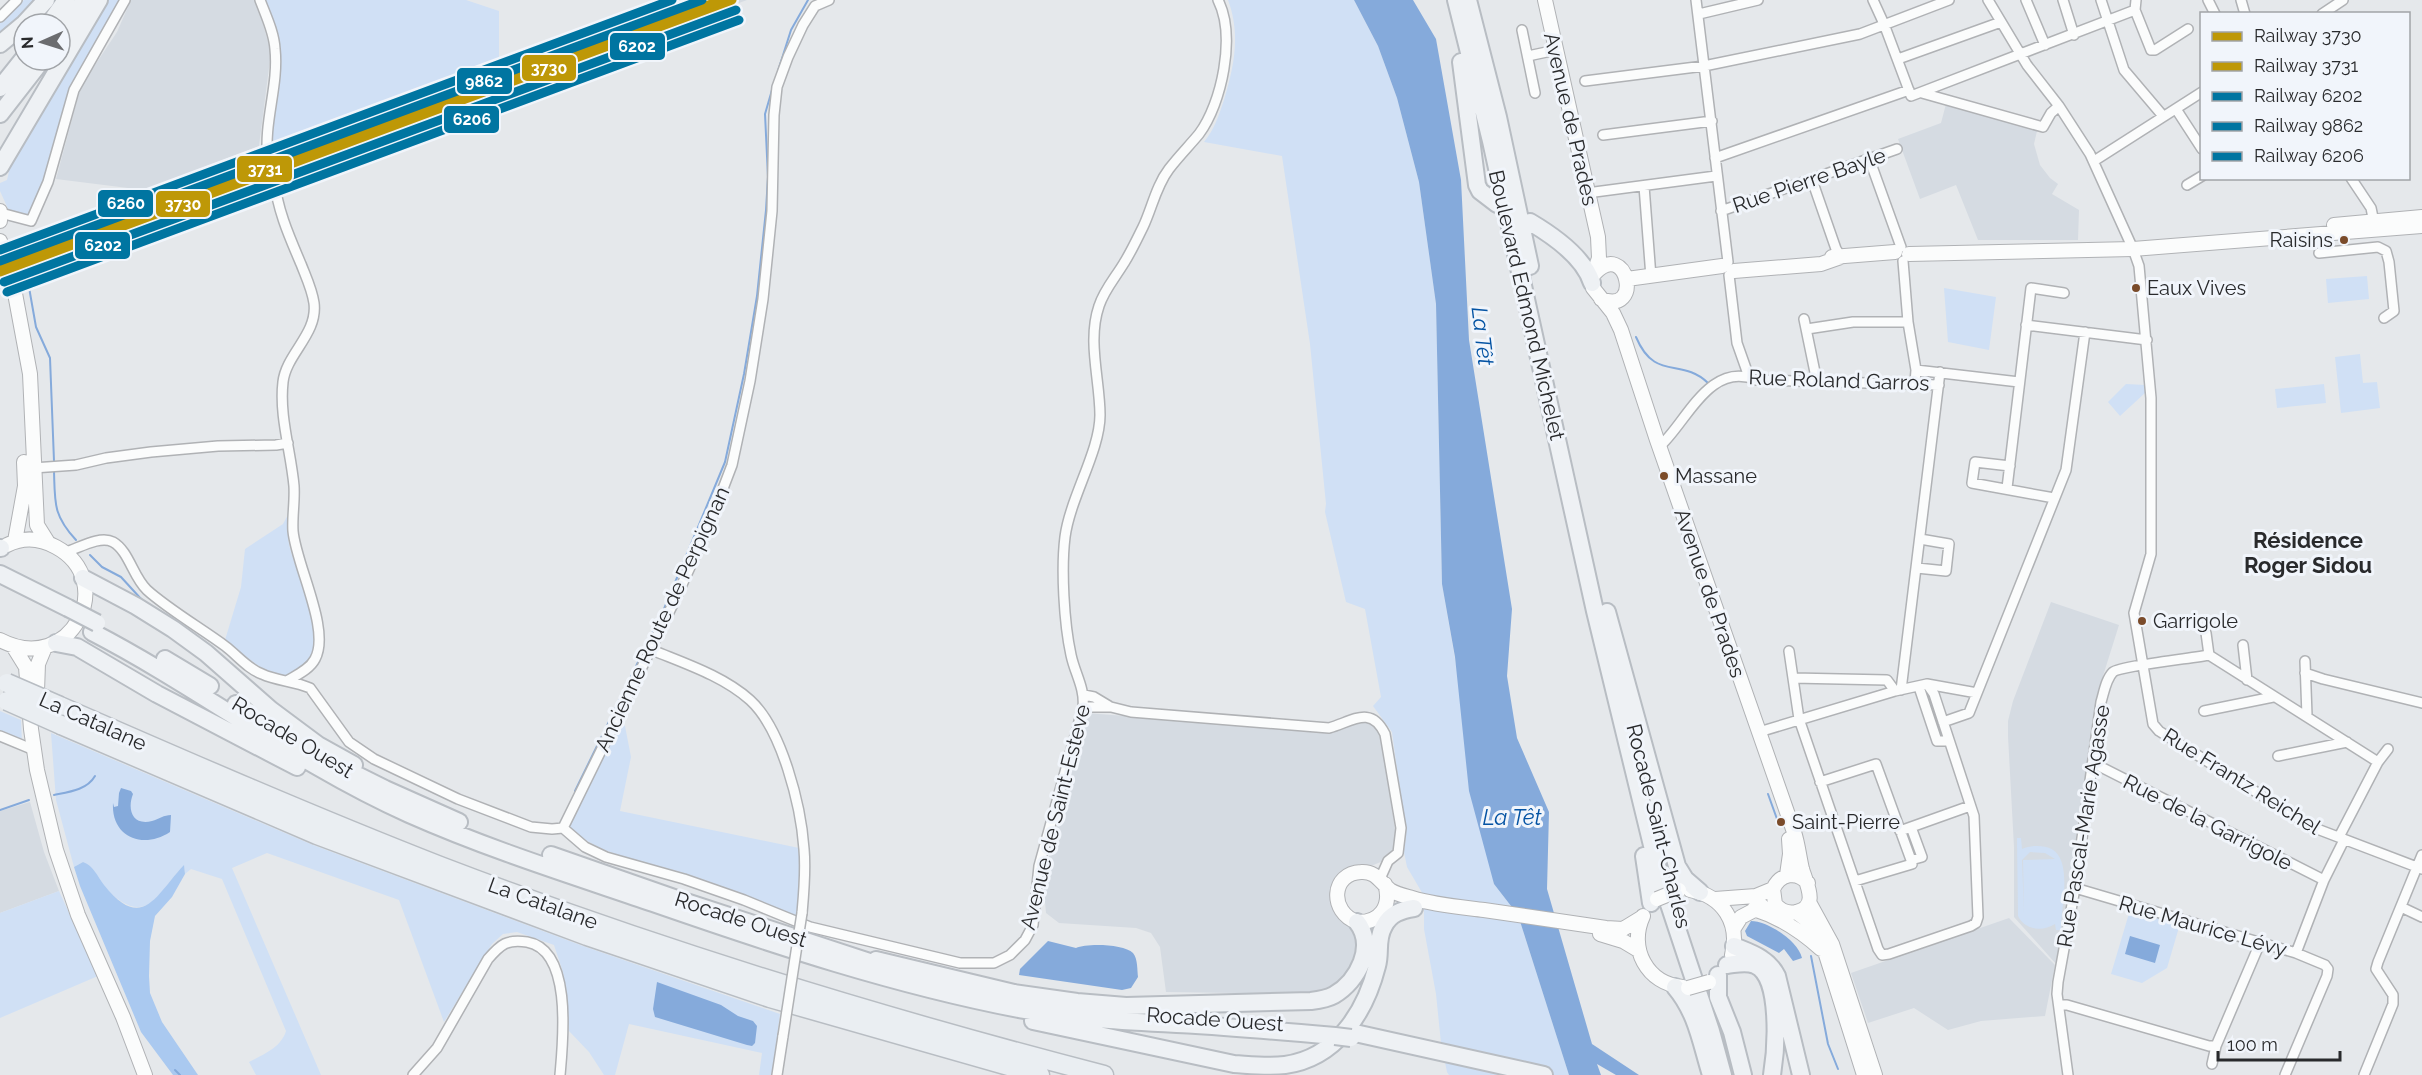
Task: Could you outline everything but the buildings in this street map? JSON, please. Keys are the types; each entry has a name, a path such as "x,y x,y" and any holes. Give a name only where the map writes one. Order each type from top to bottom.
{"highway":[{"path":"35,12 46,0"},
{"path":"72,18 84,0"},
{"path":"0,167 99,0"},
{"path":"1447,0 1467,66 1478,185 1480,191 1497,204"},
{"name":"Boulevard Edmond Michelet","path":"1456,0 1467,66 1491,141 1601,610"},
{"name":"Boulevard Edmond Michelet","path":"1468,0 1498,117 1601,610"},
{"path":"1477,0 1498,89 1498,117"},
{"path":"0,44 12,34"},
{"path":"0,88 13,72"},
{"path":"0,114 33,72"},
{"path":"1530,222 1545,231 1567,250 1594,278"},
{"path":"80,572 174,629 206,653 271,710 318,745 458,822"},
{"name":"Rocade Ouest","path":"0,574 66,614"},
{"name":"Rocade Ouest","path":"0,587 66,614 189,672 326,759 458,822 677,899 886,967 941,982 1060,1005 1137,1013 1258,1020 1345,1034 1515,1075"},
{"path":"1601,610 1677,866 1685,879 1708,896"},
{"path":"1601,610 1634,816 1654,901"},
{"name":"Rocade Saint-Charles","path":"1601,610 1659,874 1724,1075"},
{"name":"Rocade Saint-Charles","path":"1601,610 1666,872 1732,1075"},
{"name":"Rocade Ouest","path":"95,628 261,734 358,789 409,813 465,837 612,889 856,969 1027,1011 1091,1019 1345,1034"},
{"path":"50,645 77,647 157,694 269,753 433,831 489,852 612,889"},
{"name":"La Catalane","path":"3,691 60,706 324,820 593,922 904,1022 1104,1075"},
{"name":"La Catalane","path":"3,691 61,725 317,835 587,936 770,998 1040,1075"},
{"path":"856,969 998,1013 1234,1064 1263,1066 1296,1062 1327,1049 1348,1029 1361,1012 1370,991 1378,963 1379,937 1384,925 1392,915 1414,904"},
{"path":"1370,991 1377,917"},
{"path":"846,953 1014,993 1077,1002 1126,1006 1311,1001 1334,995 1346,987 1355,976 1361,964 1365,939 1362,928 1357,922"},
{"path":"1734,946 1760,957 1773,968 1777,976 1801,1075"},
{"path":"1743,1075 1732,1032 1718,997 1718,974 1742,963 1755,965 1766,974 1772,994 1776,1039 1772,1075"},
{"path":"1682,987 1695,1017 1711,1075"},
{"name":"Rocade Ouest","path":"1427,1053 1544,1075"}],"main road":[{"name":"Avenue de Prades","path":"1545,0 1598,237 1599,258 1594,278"},
{"path":"1628,279 1690,270 1728,269 1755,263 1776,267 1821,264 1841,257 1964,248 1981,253 2133,249 2236,241 2374,226 2422,217"},
{"path":"2236,241 2253,233 2349,224 2422,226"},
{"name":"Avenue de Prades","path":"1598,237 1614,265"},
{"path":"0,241 15,291 30,374 33,468 38,525 41,535 47,542"},
{"path":"1614,265 1623,270 1628,279 1627,288 1620,298 1611,301 1595,293 1594,278 1604,266 1614,265"},
{"path":"0,268 14,327 23,393 25,486 4,546"},
{"name":"Avenue de Prades","path":"1601,298 1613,313 1621,330 1797,841 1808,883"},
{"name":"Avenue de Prades","path":"1620,298 1621,330"},
{"path":"4,546 31,539 47,542 66,552 80,572 85,593 81,615 68,634 50,645 28,649 6,643"},
{"path":"6,643 22,658 28,679 34,750 48,820 70,894 123,1017 145,1075"},
{"path":"50,645 38,664 37,703 43,757 59,837 75,888 154,1075"},
{"name":"Avenue de Prades","path":"1786,875 1790,854 1789,822"},
{"path":"1414,904 1392,892 1382,881 1368,872 1349,875 1338,890 1338,906 1346,916 1357,922 1377,917 1393,907 1414,904 1623,935 1638,950"},
{"path":"1623,935 1641,918 1654,901 1679,890 1708,896 1756,896 1773,889 1780,878 1786,875 1798,876 1808,883 1809,902 1832,944 1875,1075"},
{"path":"1377,917 1388,901 1382,881"},
{"path":"1773,889 1775,904 1784,912 1796,912 1809,902"},
{"path":"1641,918 1637,939 1643,963 1663,982 1682,987 1718,974 1734,946 1734,928 1724,908 1708,896"},
{"path":"1734,928 1741,917 1754,909 1775,904"},
{"path":"1754,909 1794,927 1824,951"},
{"path":"1796,912 1815,930 1822,942 1864,1075"}],"street":[{"path":"0,17 17,0"},
{"path":"5,216 31,221 48,182 74,90 125,0"},
{"path":"260,0 275,48 276,74 267,147 268,160"},
{"name":"Ancienne Route de Perpignan","path":"563,828 652,650 708,528 732,465 750,381 763,299 772,211 774,115 777,87 803,25 815,6 829,0"},
{"path":"1111,707 1094,697 1084,695 1071,656 1064,581 1065,536 1099,431 1096,316 1107,287 1123,265 1144,226 1164,177 1209,117 1226,58 1226,25 1218,0"},
{"path":"1696,0 1737,343 1749,377"},
{"path":"1699,14 1758,0"},
{"path":"1873,0 1911,96 2135,10"},
{"path":"1585,81 1704,66 1860,34 1949,0"},
{"path":"1988,0 2020,54 2040,84 2059,106 2094,161 2133,249 2139,268 2151,398 2151,554 2134,613 2142,666"},
{"path":"2026,0 2045,45"},
{"path":"2063,0 2074,35"},
{"path":"2101,0 2124,70 2163,116"},
{"path":"2136,0 2135,10 2152,50 2188,29"},
{"path":"2325,12 2343,0"},
{"path":"1898,59 2001,22"},
{"path":"1522,30 1535,93"},
{"path":"1528,56 1556,50"},
{"path":"1715,158 1909,90"},
{"path":"1922,93 2043,127 2051,113 2059,106"},
{"path":"2094,161 2200,93"},
{"path":"2176,109 2200,146"},
{"path":"1603,135 1712,121"},
{"name":"Rue Pierre Bayle","path":"1721,211 1897,149"},
{"path":"1869,158 1902,254 1908,322 1916,370 1915,382"},
{"path":"1587,193 1716,176"},
{"path":"2187,185 2200,177"},
{"path":"274,178 279,211 311,289 315,305 314,316 303,343 286,370 283,400 294,486 294,542 321,641 319,651 310,667 287,681"},
{"path":"1812,180 1836,249 1841,257"},
{"path":"2352,180 2371,208 2374,226"},
{"path":"1644,186 1652,277"},
{"path":"2319,253 2378,248 2386,251 2394,311 2384,318"},
{"path":"2007,488 2031,288 2064,293"},
{"path":"1817,382 1806,324 1908,322"},
{"path":"2026,324 2147,340"},
{"path":"1943,722 1969,713 2066,470 2085,332"},
{"name":"Rue Roland Garros","path":"1916,370 2019,382"},
{"path":"1898,690 1917,568 1940,372"},
{"name":"Rue Roland Garros","path":"1660,446 1701,396 1731,377 1817,382 1915,382 1939,385"},
{"path":"33,468 76,465 151,452 288,443"},
{"path":"2010,466 1975,462 1972,483 2054,498"},
{"path":"66,552 86,546 95,540 105,539 114,543 148,591 258,673 274,680 287,681 310,688"},
{"path":"1917,568 1946,571 1949,544 1920,539"},
{"path":"80,572 86,546"},
{"path":"2206,633 2209,655 2378,762"},
{"path":"2243,645 2247,680"},
{"path":"652,650 727,682 751,701 767,719 782,752 799,815 806,880 777,1075"},
{"path":"1789,651 1799,719 1882,955 1976,923 1978,917 1974,827 1970,806 1934,694 1923,685"},
{"name":"Rue Pascal-Marie Agasse","path":"2068,1075 2058,982 2075,888 2100,702 2108,680 2114,672 2122,668 2209,655"},
{"path":"2305,661 2307,716"},
{"name":"Rue Frantz Reichel","path":"2142,666 2153,724 2159,731 2279,809 2312,827 2420,868"},
{"path":"310,667 310,688 349,742 374,759 458,799 531,827 563,828"},
{"path":"2305,673 2422,703"},
{"path":"1793,678 1887,680 1898,690"},
{"path":"1759,732 1898,690 1923,685 1977,693"},
{"path":"1923,685 1937,741 1949,741"},
{"name":"Avenue de Saint-Esteve","path":"563,828 585,847 606,857 694,882 810,927 960,963 994,963 1010,955 1025,940 1033,925 1039,866 1083,707 1084,695"},
{"path":"2205,711 2273,697"},
{"path":"1083,707 1111,707 1131,712 1329,728 1354,719 1373,718 1379,723 1385,735 1401,828 1398,853 1388,861 1382,881"},
{"path":"0,736 34,750"},
{"path":"2278,756 2348,742"},
{"path":"2296,953 2341,838 2378,762 2388,749"},
{"name":"Rue de la Garrigole","path":"2093,763 2324,880"},
{"path":"1820,782 1876,764 1911,860 1912,864 1855,881"},
{"path":"1900,831 1970,806"},
{"path":"1911,827 1922,857 1911,860"},
{"path":"2364,1075 2393,1004 2393,995 2376,969 2401,907 2420,868 2422,855"},
{"name":"Rue Maurice Lévy","path":"2075,888 2296,953 2325,965 2328,969 2327,976 2285,1075"},
{"path":"2401,907 2422,917"},
{"path":"413,1075 437,1048 488,959 499,946 513,940 533,943 545,950 557,973 564,1031 560,1075"},
{"path":"2212,1064 2216,1046 2260,942"},
{"path":"2059,1005 2067,1005 2209,1046 2216,1046"}],"shaded area":[{"path":"24,0 38,0 25,12 12,12 12,25 0,36 0,23"},
{"path":"106,0 121,0 70,88 45,181 29,218 9,211 0,191 0,183 7,180 11,163 67,72 72,72 74,60"},
{"path":"131,0 256,0 271,52 259,146 144,190 56,179 81,86 117,32"},
{"path":"265,0 466,0 499,11 499,76 272,160 272,132 280,63 277,36"},
{"path":"706,0 747,0 26,268 21,253"},
{"path":"1228,0 1354,0 1378,46 1397,98 1419,182 1436,304 1442,584 1494,884 1518,915 1569,1075 1449,1075 1447,1072 1424,929 1424,896 1407,867 1404,852 1406,837 1392,732 1373,706 1381,697 1365,609 1346,602 1325,512 1310,344 1282,156 1204,142 1220,111 1233,63 1235,38"},
{"path":"1946,104 2037,131 2034,144 2040,165 2058,184 2052,194 2079,210 2078,240 1978,240 1956,185 1920,199 1898,139 1941,123"},
{"path":"2367,276 2369,299 2328,303 2326,279"},
{"path":"1944,288 1996,297 1989,350 1948,342"},
{"path":"2360,354 2363,383 2377,382 2380,408 2341,413 2335,357"},
{"path":"2126,384 2145,385 2145,393 2120,416 2108,402"},
{"path":"2324,384 2326,403 2277,408 2275,389"},
{"path":"290,511 289,544 308,603 315,634 310,659 288,676 262,668 225,640 241,587 245,549 283,524"},
{"path":"2051,602 2119,625 2097,695 2057,965 2014,917 2014,847 2008,736 2008,721 2013,701"},
{"path":"0,711 21,720 22,743 0,732"},
{"path":"1086,713 1320,731 1340,729 1362,721 1373,724 1383,742 1396,838 1393,850 1383,861 1371,866 1361,864 1349,867 1334,878 1330,901 1340,919 1360,933 1354,965 1339,984 1320,994 1166,992 1160,947 1151,933 1136,928 1059,923 1046,913 1043,879"},
{"path":"620,723 625,726 631,757 620,811 799,848 800,880 796,916 687,874 609,852 581,837 568,826"},
{"path":"51,733 313,845 583,946 780,1014 772,1075 759,1075 762,1053 629,1024 615,1075 604,1075 589,1052 569,1031 563,972 554,945 517,932 503,934 492,944 444,1022 399,900 267,853 232,868 321,1075 256,1075 249,1062 276,1046 286,1031 222,879 191,869 185,874 184,866 153,901 143,906 133,907 105,888 83,862 74,867 56,800"},
{"path":"30,802 44,852 59,891 0,913 0,811"},
{"path":"2017,838 2021,838 2022,849 2034,846 2046,847 2055,852 2061,860 2064,883 2061,930 2056,930 2055,924 2039,929 2029,927 2018,916","holes":["2030,852 2045,853 2055,859 2023,860 2024,914 2022,860"]},
{"path":"83,862 93,869 118,899 129,906 139,908 157,897 184,865 185,874 172,897 155,916 150,941 150,993 162,1022 198,1075 173,1075 141,1032 80,886 74,867"},
{"path":"59,891 98,976 0,1018 0,913"},
{"path":"2130,910 2180,924 2167,968 2142,983 2111,974"},
{"path":"2009,918 2055,965 2045,1016 1981,1021 1948,1030 1914,1008 1868,1023 1851,973"}],"water":[{"name":"La Têt","path":"1354,0 1413,0 1436,39 1461,180 1469,340 1512,609 1507,676 1517,738 1549,812 1547,889 1592,1044 1639,1075 1616,1075 1597,1064 1601,1075 1569,1075 1518,915 1494,884 1469,791 1455,657 1442,584 1436,304 1419,182 1397,98 1378,46"},
{"path":"121,788 133,794 131,810 136,819 145,822 171,815 170,832 149,840 140,840 123,832 117,824 113,803 114,807 118,806"},
{"path":"1751,921 1766,924 1781,933 1795,945 1802,958 1793,961 1784,949 1779,953 1747,936 1745,931"},
{"path":"2130,936 2160,945 2155,963 2125,954"},
{"path":"1048,941 1076,948 1105,945 1128,950 1136,958 1138,977 1131,988 1122,990 1019,975 1020,969"},
{"path":"657,982 721,1005 738,1016 753,1021 757,1026 755,1043 752,1046 747,1045 655,1017 653,1009"}],"waterway":[{"path":"778,71 791,30 808,0"},
{"path":"575,791 664,609 725,462 744,374 757,296 768,177 765,114 772,90"},
{"path":"27,276 36,327 50,358 54,461"},
{"path":"1636,337 1651,360 1698,375 1708,383"},
{"path":"54,471 59,516 76,540"},
{"path":"90,555 102,567 121,577 142,600"},
{"path":"54,795 82,787 92,781 95,776"},
{"path":"1768,794 1777,819"},
{"path":"0,810 29,800"},
{"path":"1811,956 1828,1044 1838,1069"},
{"path":"175,1070 180,1075"}],"tunnel":[{"path":"268,160 274,178"}],"rail line":[{"name":"9862","path":"0,261 702,0"},
{"name":"3731","path":"0,267 722,0"},
{"name":"3730","path":"0,272 732,0"},
{"name":"6202","path":"4,282 736,10"},
{"name":"6206","path":"7,292 739,20"}],"transit line":[{"name":"6260","path":"0,250 672,0"}],"place":[{"name":"Raisins","path":"2344,240"},
{"name":"Eaux Vives","path":"2136,288"},
{"name":"Massane","path":"1664,476"},
{"name":"Garrigole","path":"2142,621"},
{"name":"Saint-Pierre","path":"1781,822"}],"district":[{"name":"Résidence Roger Sidou","path":"2308,552"}]}
